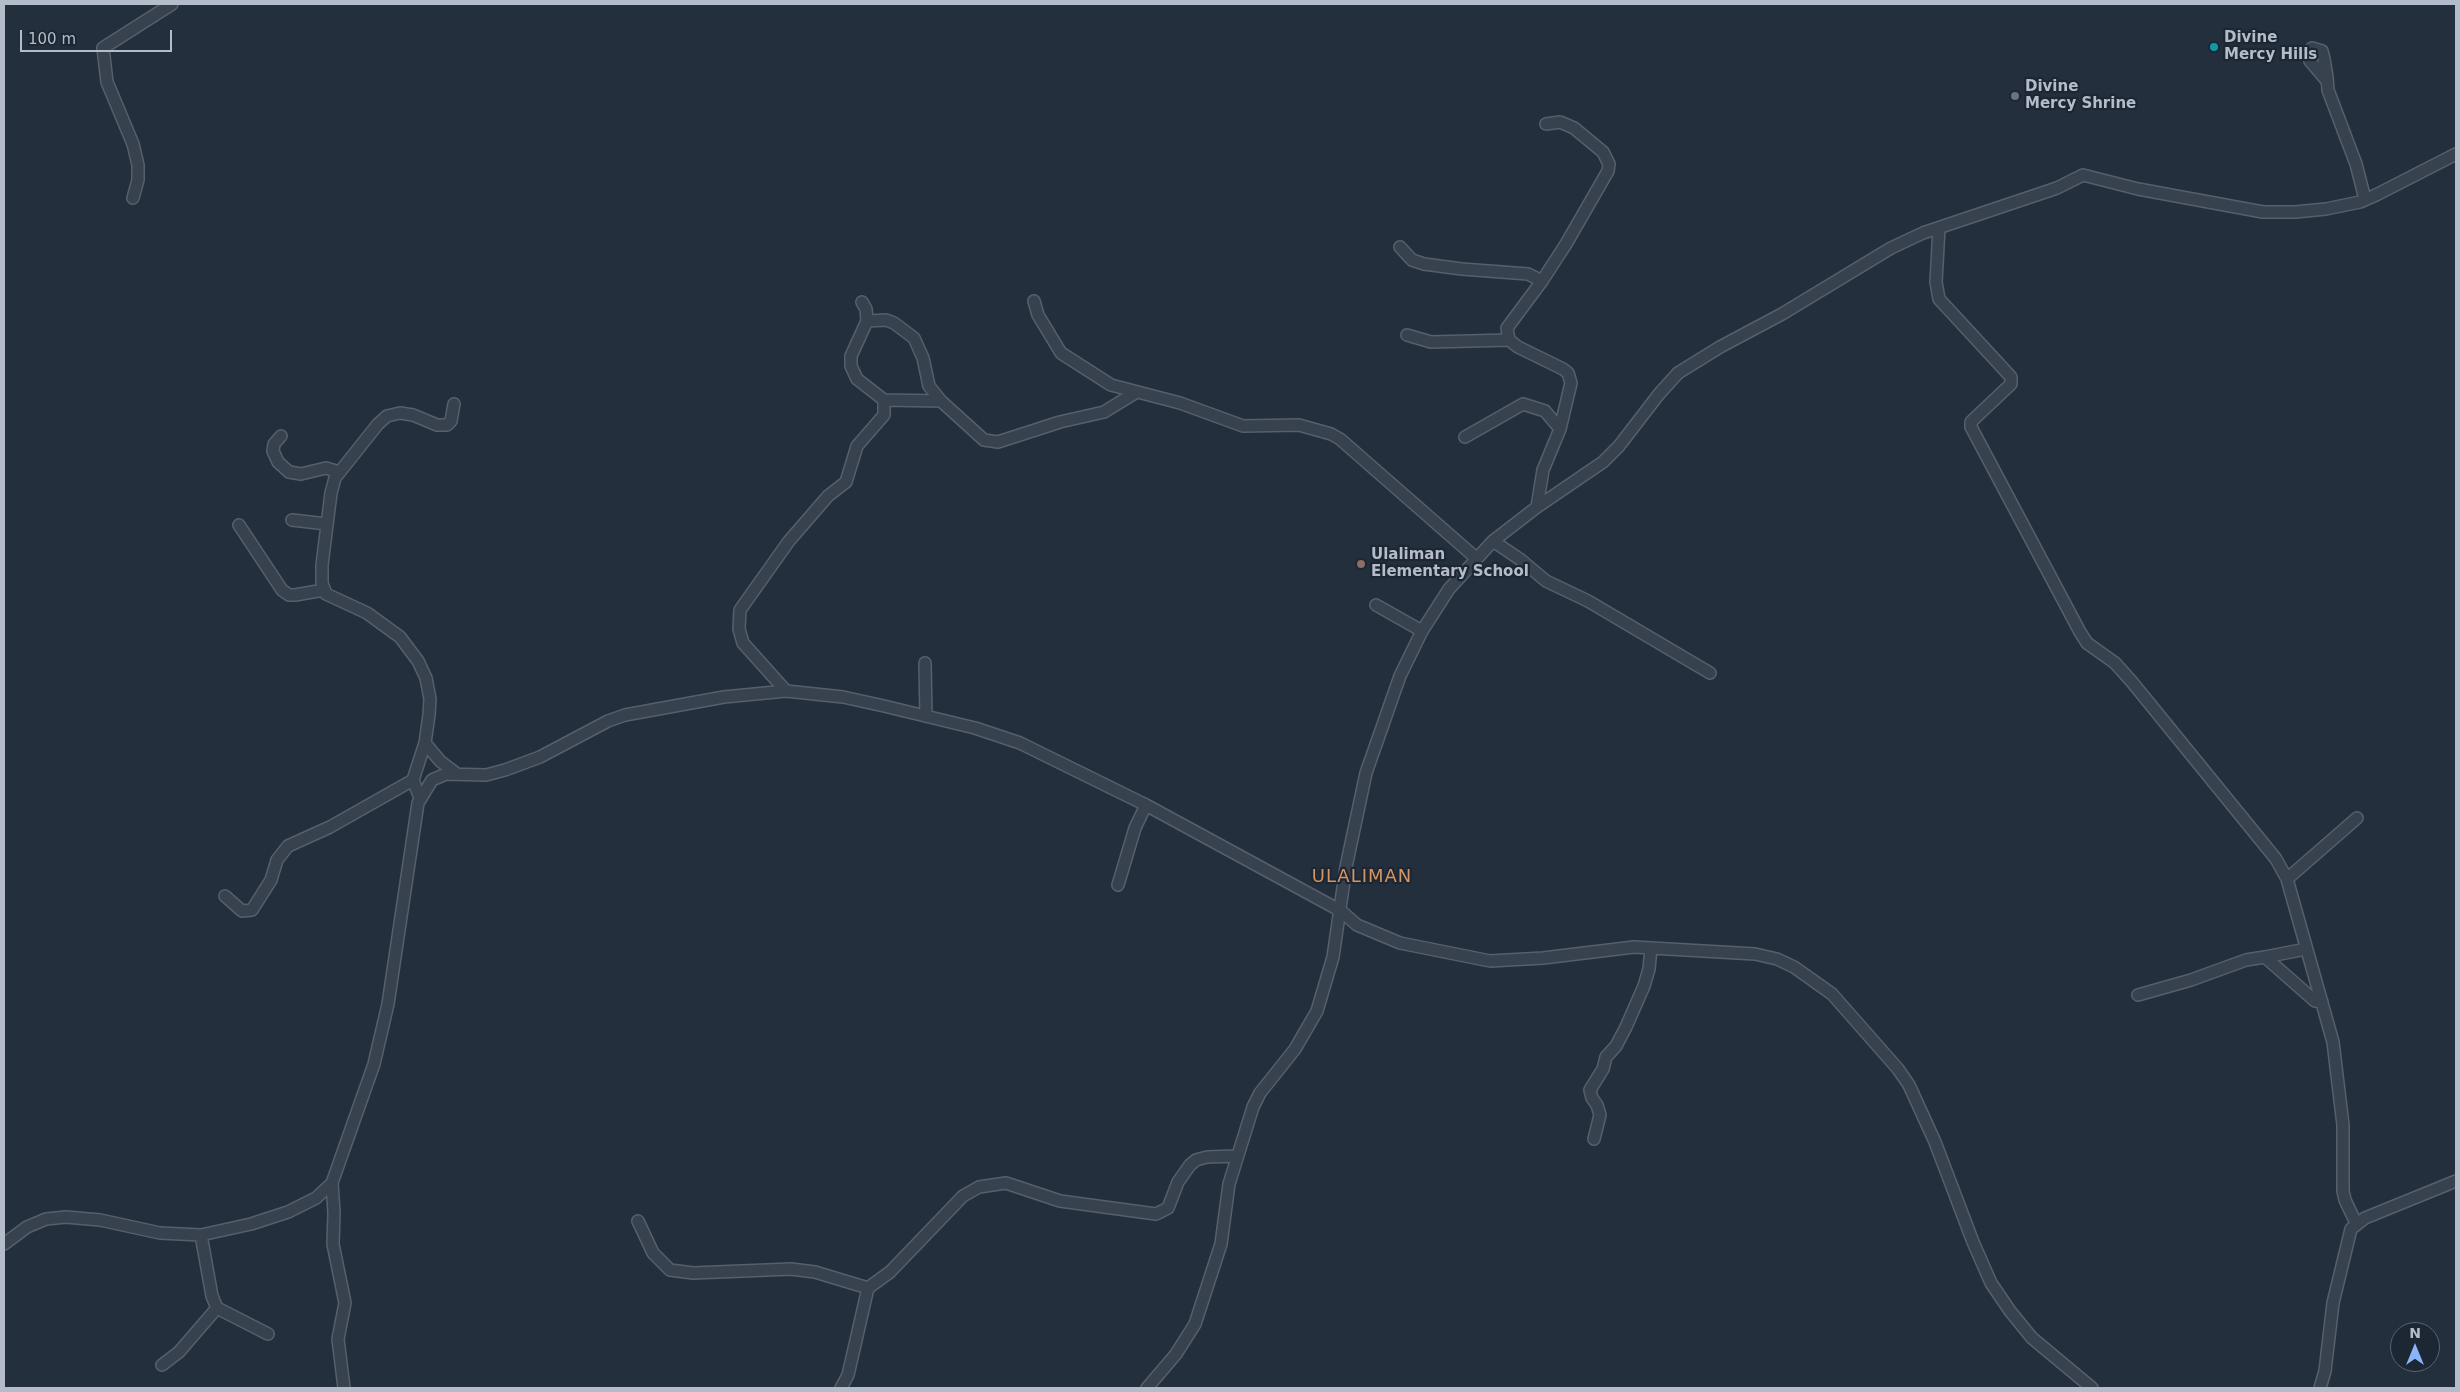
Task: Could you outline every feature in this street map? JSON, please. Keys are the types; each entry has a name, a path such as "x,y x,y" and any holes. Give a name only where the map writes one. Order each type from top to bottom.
{"street":[{"path":"133,198 138,180 135,151 107,82 103,48 172,4"},
{"path":"2327,82 2333,106 2362,181 2365,200"},
{"path":"1537,507 1543,470 1560,429 1570,389 1568,373 1558,366 1528,354 1509,340 1507,334 1510,322 1542,281 1580,220 1608,171 1609,164 1603,152 1574,128 1560,122 1546,124"},
{"path":"1147,1388 1176,1354 1196,1324 1221,1244 1224,1205 1246,1124 1260,1094 1295,1049 1317,1011 1333,957 1346,867 1366,773 1400,676 1422,631 1449,589 1493,541 1537,507 1603,462 1619,446 1659,394 1678,373 1720,347 1782,314 1891,248 1939,228 2057,188 2083,175 2138,189 2262,212 2295,212 2326,209 2365,200 2456,154"},
{"path":"1939,228 1936,282 1939,299 2011,377 2011,384 1971,422 1971,427 2080,632 2087,643 2116,663 2132,682 2276,859 2287,878 2333,1042 2341,1102 2344,1200 2356,1224"},
{"path":"1400,246 1412,260 1424,264 1528,274 1542,281"},
{"path":"1034,301 1038,315 1061,353 1111,385 1180,403 1243,426 1299,425 1331,434 1340,439 1476,558"},
{"path":"862,302 866,309 868,322 851,356 851,366 857,379 884,400 941,401"},
{"path":"868,322 886,320 894,323 914,338 923,358 929,386 941,401 984,440 998,442 1060,422 1104,412 1135,392"},
{"path":"1407,335 1431,342 1509,340"},
{"path":"786,690 743,643 739,628 740,610 789,541 828,496 846,482 857,446 884,415 884,400"},
{"path":"420,798 413,780 424,743 430,700 426,678 414,656 400,637 366,613 331,598 324,590 322,574 332,487 339,472 378,424 387,416 406,413 428,423 447,426 451,421 454,404"},
{"path":"1465,437 1523,404 1545,411 1560,429"},
{"path":"281,436 274,444 273,451 278,462 289,472 301,474 326,468 339,472"},
{"path":"292,520 327,524"},
{"path":"239,525 282,590 289,595 296,596 324,590"},
{"path":"1493,541 1522,560 1546,581 1588,601 1710,673"},
{"path":"1376,605 1422,631"},
{"path":"925,663 926,716"},
{"path":"344,1388 338,1339 345,1303 333,1244 334,1213 332,1183 374,1064 388,1004 420,798 432,780 439,776 457,774 486,775 505,770 540,756 608,721 724,697 786,690 843,697 926,716 1020,743 1146,806 1341,911 1357,926 1400,943 1490,961 1543,958 1624,947 1722,951 1777,959 1794,966 1832,994 1882,1049 1909,1085 1935,1142 1977,1250 1992,1283 2010,1311 2032,1338 2092,1388"},
{"path":"424,743 440,761 457,774"},
{"path":"224,896 242,911 252,910 271,880 277,860 288,846 330,827 413,780"},
{"path":"1118,886 1132,835 1146,806"},
{"path":"2287,878 2357,818"},
{"path":"1594,1139 1600,1115 1590,1090 1603,1069 1606,1057 1616,1046 1626,1027 1644,986 1651,948"},
{"path":"2138,995 2191,980 2246,960 2306,949"},
{"path":"2265,957 2315,1001 2322,1002"},
{"path":"841,1388 850,1368 868,1288 890,1272 963,1196 979,1187 1006,1183 1060,1201 1156,1214 1168,1208 1178,1182 1196,1160 1207,1157 1237,1156"},
{"path":"2320,1388 2337,1286 2348,1235 2356,1224 2456,1181"},
{"path":"4,1244 27,1227 46,1219 66,1217 100,1220 160,1233 201,1235 252,1224 288,1212 316,1198 332,1183"},
{"path":"638,1221 653,1253 670,1270 693,1273 791,1268 815,1272 868,1288"},
{"path":"201,1235 212,1296 217,1308 268,1334"},
{"path":"162,1365 179,1352 217,1308"}],"place":[{"name":"Divine Mercy Hills","path":"2214,47"},
{"name":"Divine Mercy Shrine","path":"2015,96"},
{"name":"Ulaliman Elementary School","path":"1361,564"}],"district":[{"name":"ULALIMAN","path":"1362,877"}]}
